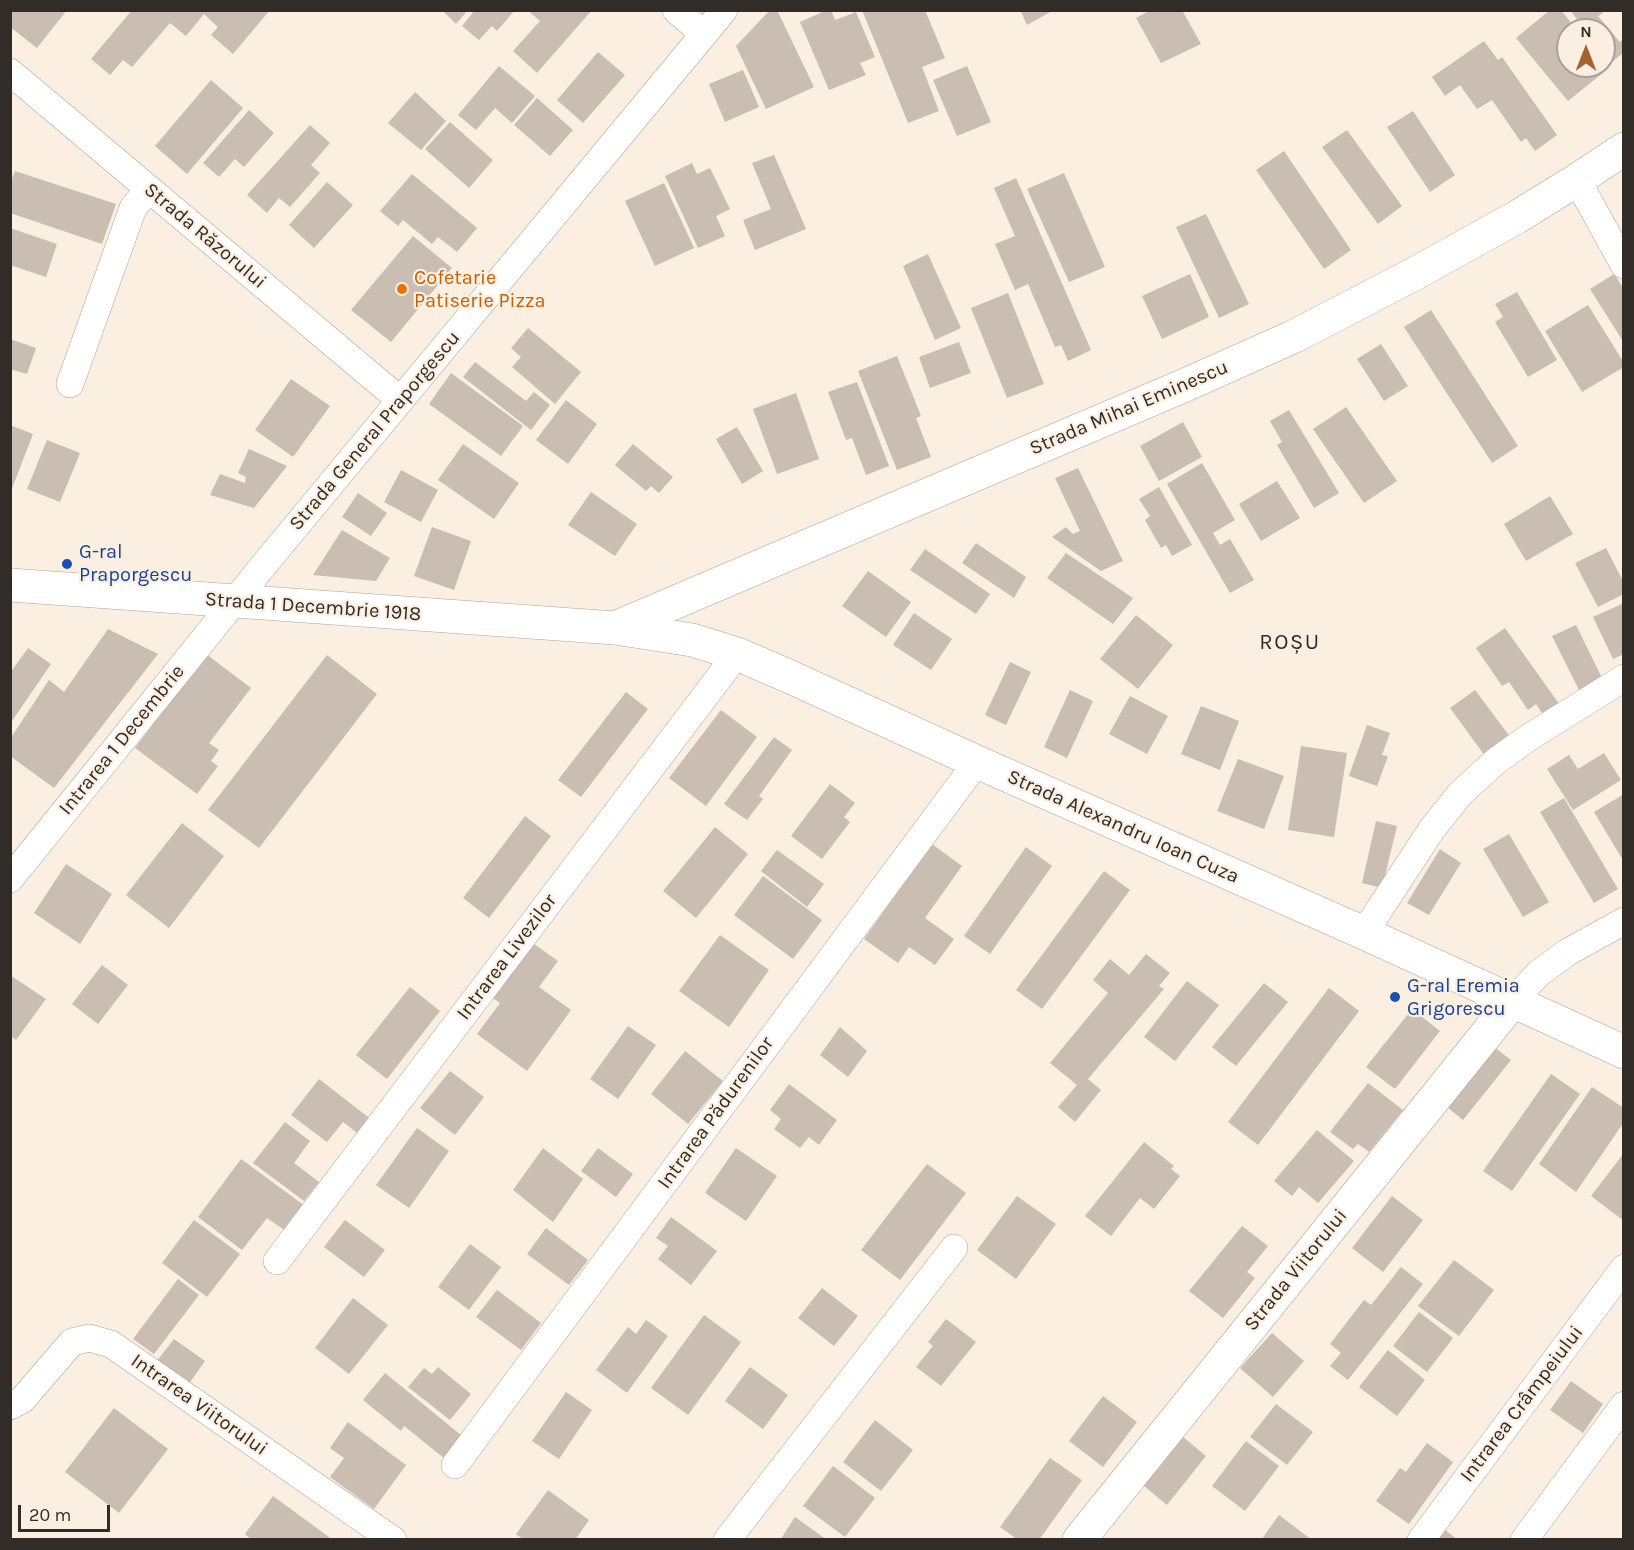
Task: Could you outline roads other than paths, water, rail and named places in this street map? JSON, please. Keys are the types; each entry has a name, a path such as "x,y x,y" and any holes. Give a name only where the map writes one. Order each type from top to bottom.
{"street":[{"path":"676,10 704,34"},
{"name":"Strada General Praporgescu","path":"234,602 724,10"},
{"name":"Strada Răzorului","path":"10,72 400,400"},
{"name":"Strada Mihai Eminescu","path":"615,628 1173,391 1295,336 1517,217 1623,149"},
{"path":"1577,180 1623,265"},
{"path":"70,384 134,208 149,189"},
{"name":"Strada 1 Decembrie 1918","path":"10,585 615,628"},
{"name":"Intrarea 1 Decembrie","path":"10,879 234,602"},
{"name":"Strada Alexandru Ioan Cuza","path":"615,628 692,640 737,654 1364,933 1623,1052"},
{"name":"Intrarea Livezilor","path":"277,1261 737,654"},
{"path":"1364,933 1432,829 1460,794 1496,760 1623,678"},
{"name":"Intrarea Pădurenilor","path":"455,1465 977,762"},
{"path":"1513,1001 1539,972 1568,952 1623,921"},
{"name":"Strada Viitorului","path":"1079,1539 1513,1001"},
{"path":"727,1539 954,1248"},
{"name":"Intrarea Crâmpeiului","path":"1421,1539 1623,1268"},
{"name":"Intrarea Viitorului","path":"10,1406 22,1400 72,1342 89,1338 111,1344 393,1539"},
{"path":"1524,1539 1623,1405"}],"place":[{"name":"Cofetarie Patiserie Pizza","path":"402,289"},
{"name":"G-ral Praporgescu","path":"67,564"},
{"name":"G-ral Eremia Grigorescu","path":"1395,997"}],"district":[{"name":"ROȘU","path":"1290,643"}]}
